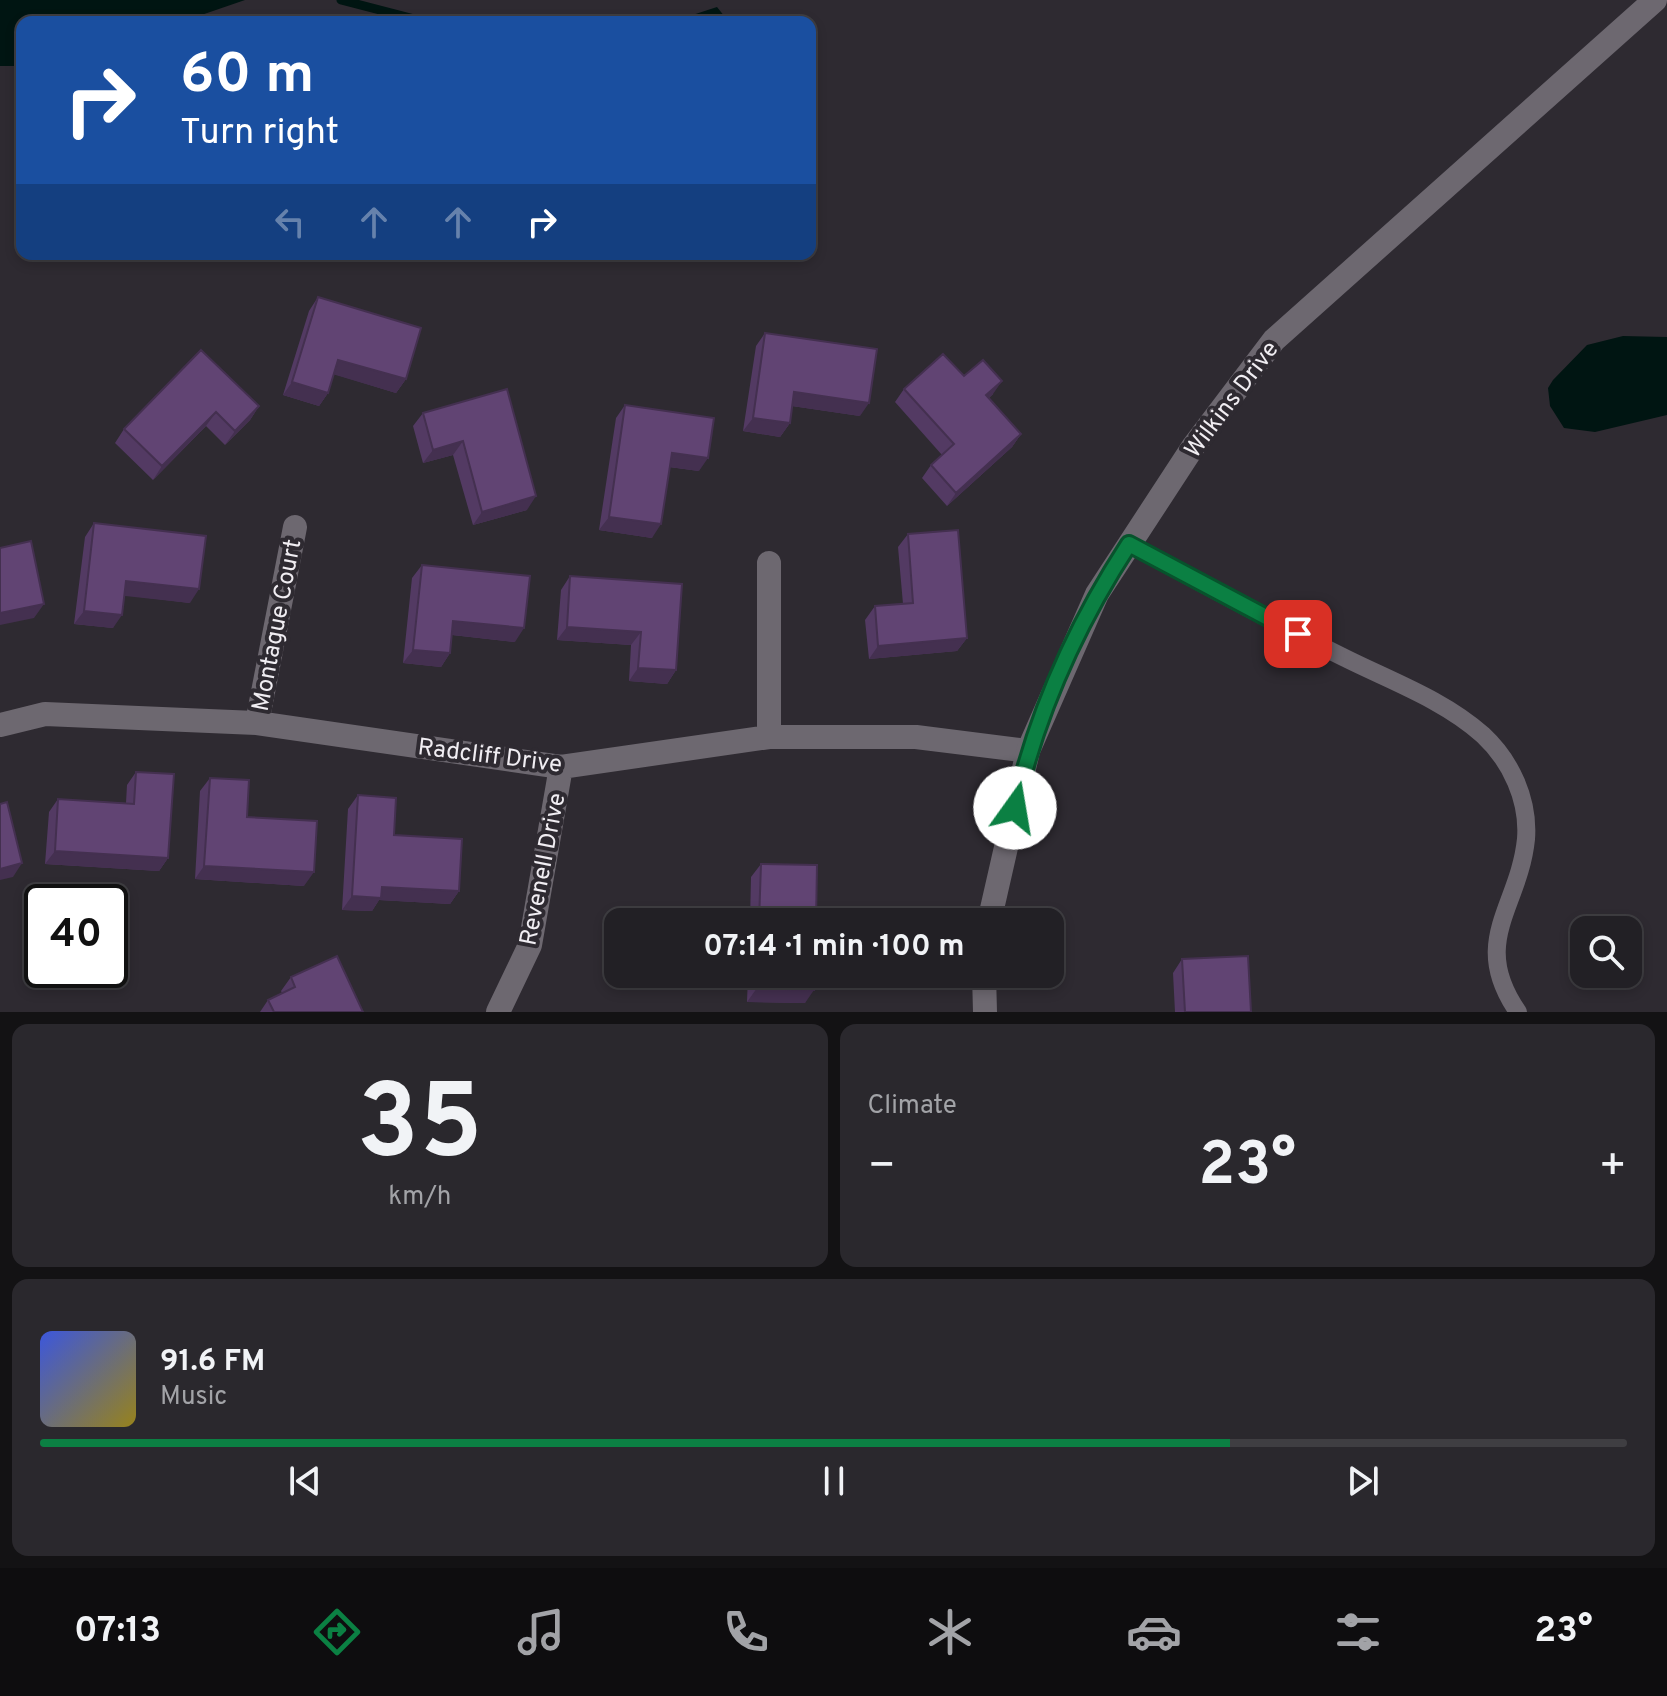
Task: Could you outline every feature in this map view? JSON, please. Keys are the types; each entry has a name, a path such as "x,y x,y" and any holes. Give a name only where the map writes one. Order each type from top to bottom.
{"street":[{"name":"Wilkins Drive","path":"992,908 1028,751 1097,594 1193,447 1274,340 1655,0"},
{"name":"Montague Court","path":"257,723 295,527"},
{"path":"769,563 769,737"},
{"name":"Radcliff Drive","path":"0,725 45,714 257,723 561,767 769,737 916,737 1028,751"},
{"name":"Revenell Drive","path":"498,1012 530,945 561,767"},
{"path":"984,988 985,1012"}],"lane":[{"path":"1129,544 1343,658 1440,704 1482,734 1504,758 1516,779 1526,839 1494,951 1500,978 1518,1012"}],"shaded area":[{"path":"0,0 245,0 198,16 16,16 16,66 0,66"},
{"path":"717,7 724,16 689,16"},
{"path":"1623,336 1667,337 1667,415 1595,432 1564,428 1550,406 1548,388 1553,380 1587,345"}],"building":[{"path":"318,297 421,328 406,379 338,360 328,393 292,382"},
{"path":"765,333 877,349 869,403 794,392 790,423 753,418"},
{"path":"201,350 259,406 235,431 216,412 162,466 124,429"},
{"path":"943,354 964,376 983,360 1002,381 986,395 1021,434 956,493 931,465 954,444 904,389"},
{"path":"507,389 536,496 482,512 463,441 433,450 423,413"},
{"path":"625,405 714,418 708,458 672,453 661,524 609,517"},
{"path":"94,523 206,536 199,589 126,581 122,615 84,611"},
{"path":"958,530 967,638 878,646 875,606 913,603 908,534"},
{"path":"31,541 44,604 0,613 0,548"},
{"path":"422,565 530,576 524,628 453,621 450,653 413,650"},
{"path":"570,576 682,584 676,670 638,668 641,632 567,627"},
{"path":"136,772 174,774 168,858 55,851 58,799 134,804"},
{"path":"210,778 249,780 247,817 317,821 314,872 204,866"},
{"path":"358,795 396,798 394,835 462,839 459,891 382,887 381,898 352,896"},
{"path":"7,802 22,863 0,869 0,804"},
{"path":"761,864 817,865 816,908 759,908"},
{"path":"337,956 363,1012 274,1012 268,1000 295,987 291,977"},
{"path":"1248,956 1251,1012 1185,1012 1182,959"},
{"path":"757,988 814,988 814,990"}],"waterway":[{"path":"341,0 403,16"}],"route":[{"path":"1015,808 1028,751 1097,594 1129,544 1298,634"}]}
